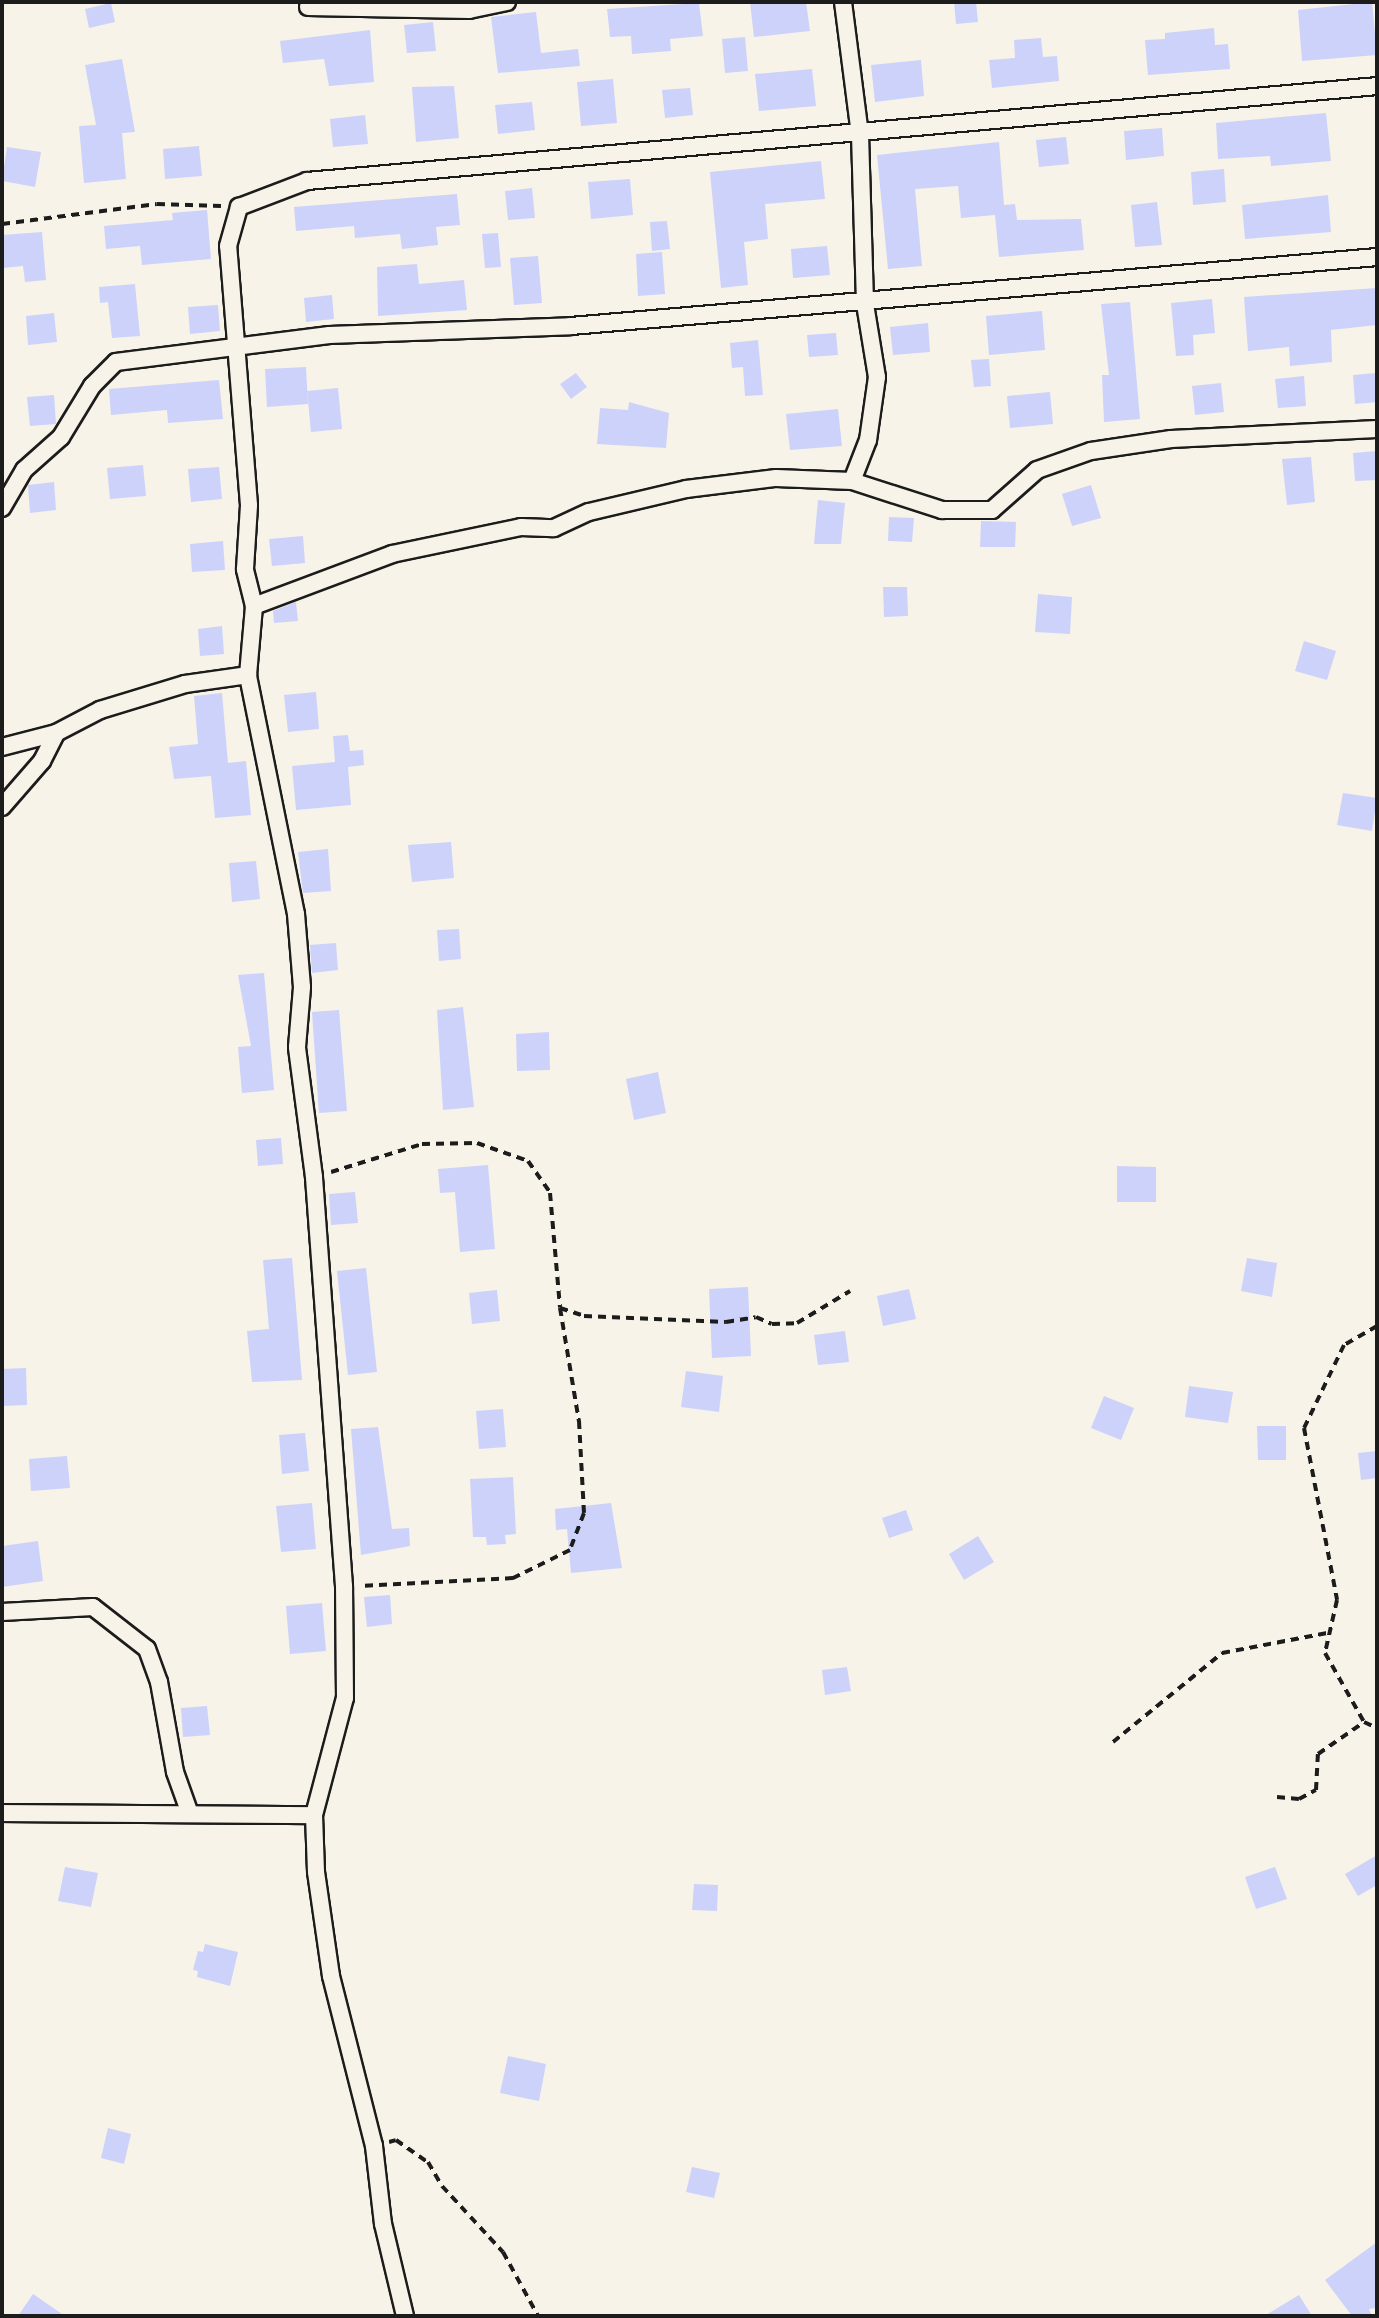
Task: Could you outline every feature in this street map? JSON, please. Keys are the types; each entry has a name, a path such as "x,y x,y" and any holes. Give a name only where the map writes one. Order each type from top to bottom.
{"street":[{"path":"308,7 384,5 469,10 507,2"},
{"path":"843,2 860,134 865,304 877,377 868,440 852,481"},
{"path":"405,2316 383,2224 374,2146 331,1976 319,1900 314,1815 345,1698 344,1586 314,1177 297,1047 302,987 296,914 248,675 254,606 245,569 249,505 228,246 239,207 307,181 1377,86"},
{"path":"2,508 24,470 61,437 92,386 116,362 238,345 383,332 571,326 865,304 1092,278 1377,257"},
{"path":"254,606 392,554 521,527 554,528 635,499 776,478 852,481 942,510 992,510 1037,470 1091,451 1171,439 1377,429"},
{"path":"2,747 56,733 100,710 185,684 248,675"},
{"path":"2,807 42,761 56,733"},
{"path":"2,1612 93,1607 147,1649 189,1811"},
{"path":"2,1813 189,1811 314,1815"}],"path":[{"path":"2,224 157,204 239,207"},
{"path":"314,1177 422,1144 477,1143 528,1161 550,1193 560,1308 573,1368 584,1513 570,1550 513,1578 344,1586"},
{"path":"560,1308 584,1316 726,1322 756,1317 772,1324 797,1323 850,1291"},
{"path":"1377,1326 1344,1345 1304,1428 1337,1600 1327,1633 1325,1653 1364,1722 1377,1728"},
{"path":"1113,1742 1222,1653 1327,1633"},
{"path":"1277,1797 1299,1799 1316,1790 1318,1754 1364,1722"},
{"path":"374,2146 396,2140 428,2162 442,2186 503,2252 538,2316"}],"building":[{"path":"750,2 806,2 810,31 754,37"},
{"path":"954,2 976,2 978,22 956,24"},
{"path":"1372,2 1377,55 1302,61 1298,10"},
{"path":"111,3 115,22 89,28 85,9"},
{"path":"699,3 703,36 670,39 671,51 632,54 631,36 610,37 607,9"},
{"path":"536,12 541,53 578,49 580,66 498,73 491,17"},
{"path":"433,22 436,51 407,53 404,25"},
{"path":"1214,28 1215,45 1228,44 1230,69 1148,75 1145,40 1165,39 1165,33"},
{"path":"370,30 374,82 329,86 324,59 283,63 280,41"},
{"path":"745,37 748,71 725,73 722,39"},
{"path":"1041,38 1043,57 1057,56 1059,81 992,88 989,60 1015,58 1014,40"},
{"path":"122,59 135,132 122,133 126,179 84,183 79,126 96,125 85,65"},
{"path":"921,60 924,96 875,102 871,65"},
{"path":"812,69 816,106 759,111 755,74"},
{"path":"613,79 617,123 581,126 577,82"},
{"path":"454,86 459,138 416,142 412,87"},
{"path":"690,88 693,115 665,118 662,90"},
{"path":"532,102 535,130 498,134 495,105"},
{"path":"1326,113 1331,161 1271,166 1270,156 1218,159 1216,123"},
{"path":"365,115 368,144 333,147 330,119"},
{"path":"1162,128 1164,156 1126,160 1124,131"},
{"path":"1066,137 1069,164 1039,167 1036,140"},
{"path":"999,142 1004,205 1015,204 1017,220 1081,219 1084,250 999,257 995,215 961,218 958,186 915,189 922,266 888,269 877,155"},
{"path":"199,146 202,176 165,179 163,149"},
{"path":"7,147 41,152 35,187 2,181"},
{"path":"821,161 825,199 765,204 768,239 744,242 748,285 721,288 710,172"},
{"path":"1224,169 1226,202 1193,205 1191,172"},
{"path":"630,179 633,215 591,219 588,182"},
{"path":"532,188 535,218 508,220 505,191"},
{"path":"457,194 460,225 436,227 438,245 402,249 400,234 355,238 354,226 296,231 294,207"},
{"path":"1328,195 1331,232 1245,239 1242,205"},
{"path":"1157,202 1162,245 1135,247 1131,205"},
{"path":"207,210 211,259 142,265 140,246 106,249 104,226 173,220 172,213"},
{"path":"667,221 670,249 652,251 650,222"},
{"path":"42,232 46,280 25,282 23,266 3,268 2,235"},
{"path":"498,233 501,267 485,268 482,234"},
{"path":"827,246 830,275 793,278 791,249"},
{"path":"662,252 665,294 638,296 636,254"},
{"path":"538,256 542,303 514,305 510,258"},
{"path":"417,264 419,284 464,280 467,310 378,316 377,267"},
{"path":"135,284 140,336 112,338 108,302 100,303 99,287"},
{"path":"1377,288 1377,325 1331,330 1332,362 1290,366 1289,347 1248,351 1244,297"},
{"path":"332,295 334,319 306,322 304,298"},
{"path":"1212,299 1215,333 1193,335 1194,355 1176,356 1171,303"},
{"path":"1130,302 1140,419 1104,422 1102,375 1109,375 1101,304"},
{"path":"218,305 220,331 190,334 188,307"},
{"path":"1042,311 1045,350 989,355 986,316"},
{"path":"54,313 57,342 28,345 26,316"},
{"path":"928,323 930,352 893,355 890,327"},
{"path":"836,333 838,355 809,357 807,335"},
{"path":"758,340 763,395 745,396 743,367 732,368 730,343"},
{"path":"989,359 991,386 974,387 971,360"},
{"path":"306,367 308,404 267,407 265,369"},
{"path":"576,373 587,387 571,399 560,384"},
{"path":"1377,373 1377,402 1355,404 1353,375"},
{"path":"1304,376 1306,406 1278,408 1275,379"},
{"path":"219,380 223,419 168,423 167,410 111,415 109,389"},
{"path":"1221,383 1224,412 1195,415 1192,386"},
{"path":"338,388 342,429 311,432 307,391"},
{"path":"1050,392 1053,424 1010,428 1007,396"},
{"path":"54,395 56,424 30,426 27,397"},
{"path":"629,402 669,413 666,448 597,444 600,408 628,410"},
{"path":"838,409 842,446 790,450 786,414"},
{"path":"1377,451 1377,480 1355,481 1353,453"},
{"path":"1311,457 1315,502 1287,505 1282,459"},
{"path":"143,465 146,496 110,499 107,468"},
{"path":"219,467 222,499 191,502 188,469"},
{"path":"54,482 56,510 30,513 28,485"},
{"path":"1091,485 1101,518 1072,526 1062,494"},
{"path":"818,500 845,503 841,544 814,544"},
{"path":"889,517 914,518 912,542 888,541"},
{"path":"981,521 1016,522 1015,547 980,547"},
{"path":"303,536 305,563 272,566 269,539"},
{"path":"223,541 225,570 192,572 190,544"},
{"path":"883,587 907,587 908,616 884,617"},
{"path":"1038,594 1072,597 1070,634 1035,632"},
{"path":"296,602 298,621 274,623 273,611"},
{"path":"222,626 224,654 200,656 198,629"},
{"path":"1304,641 1336,651 1327,680 1295,671"},
{"path":"316,692 319,729 288,732 284,695"},
{"path":"222,693 228,763 246,761 251,815 215,818 211,776 174,779 169,747 198,744 194,696"},
{"path":"348,735 350,751 363,750 364,765 348,767 351,805 296,810 292,766 335,762 333,736"},
{"path":"1343,793 1377,798 1372,831 1337,825"},
{"path":"451,842 454,878 412,882 408,845"},
{"path":"328,849 331,891 303,893 298,852"},
{"path":"256,861 260,899 232,902 229,863"},
{"path":"459,929 461,959 439,961 437,930"},
{"path":"336,943 338,970 312,973 310,945"},
{"path":"264,973 274,1090 242,1093 238,1047 251,1046 238,975"},
{"path":"463,1007 474,1107 443,1110 437,1010"},
{"path":"339,1010 347,1111 319,1113 312,1012"},
{"path":"549,1032 550,1070 517,1071 516,1034"},
{"path":"658,1072 666,1113 634,1120 626,1079"},
{"path":"281,1138 283,1164 258,1166 256,1140"},
{"path":"488,1165 495,1249 460,1252 455,1192 440,1193 438,1169"},
{"path":"1117,1166 1156,1167 1156,1202 1117,1202"},
{"path":"355,1192 358,1223 331,1225 329,1194"},
{"path":"292,1258 302,1380 252,1382 247,1331 269,1329 263,1260"},
{"path":"1247,1258 1277,1263 1272,1297 1241,1291"},
{"path":"366,1268 377,1372 348,1375 337,1271"},
{"path":"748,1287 751,1356 712,1358 709,1289"},
{"path":"909,1289 916,1319 883,1326 877,1296"},
{"path":"497,1290 500,1321 472,1324 469,1293"},
{"path":"845,1331 849,1362 818,1365 814,1335"},
{"path":"26,1368 27,1405 2,1406 2,1369"},
{"path":"686,1371 723,1376 719,1412 681,1407"},
{"path":"1189,1386 1233,1392 1228,1423 1185,1417"},
{"path":"1104,1396 1134,1408 1121,1440 1091,1428"},
{"path":"503,1409 506,1447 479,1449 476,1411"},
{"path":"1257,1426 1286,1426 1286,1460 1258,1460"},
{"path":"378,1427 392,1529 409,1528 410,1546 361,1555 351,1429"},
{"path":"305,1433 309,1471 282,1474 279,1435"},
{"path":"1377,1451 1377,1478 1361,1480 1358,1453"},
{"path":"67,1456 70,1488 31,1491 29,1459"},
{"path":"513,1477 516,1534 505,1535 506,1544 487,1545 486,1537 473,1537 470,1479"},
{"path":"312,1503 316,1549 281,1552 276,1506"},
{"path":"611,1503 622,1568 571,1573 567,1529 556,1530 555,1509"},
{"path":"906,1510 913,1530 889,1538 882,1518"},
{"path":"978,1536 994,1562 964,1580 949,1554"},
{"path":"38,1541 43,1581 2,1587 2,1546"},
{"path":"390,1595 392,1624 367,1627 364,1597"},
{"path":"322,1603 326,1651 290,1654 286,1606"},
{"path":"847,1667 851,1691 825,1695 822,1670"},
{"path":"207,1706 210,1735 183,1737 181,1708"},
{"path":"1377,1855 1377,1885 1358,1896 1345,1874"},
{"path":"65,1867 98,1873 91,1907 58,1901"},
{"path":"1275,1867 1287,1899 1256,1909 1245,1877"},
{"path":"694,1884 718,1885 717,1911 692,1910"},
{"path":"205,1944 238,1952 230,1986 197,1977 198,1971 193,1970 198,1951 203,1952"},
{"path":"508,2056 546,2064 539,2101 500,2093"},
{"path":"108,2128 131,2134 124,2164 101,2158"},
{"path":"692,2167 720,2173 714,2198 686,2192"},
{"path":"1377,2242 1377,2308 1369,2309 1372,2316 1352,2316 1325,2280"},
{"path":"33,2294 65,2316 18,2316"},
{"path":"1299,2295 1312,2316 1264,2316"}]}
